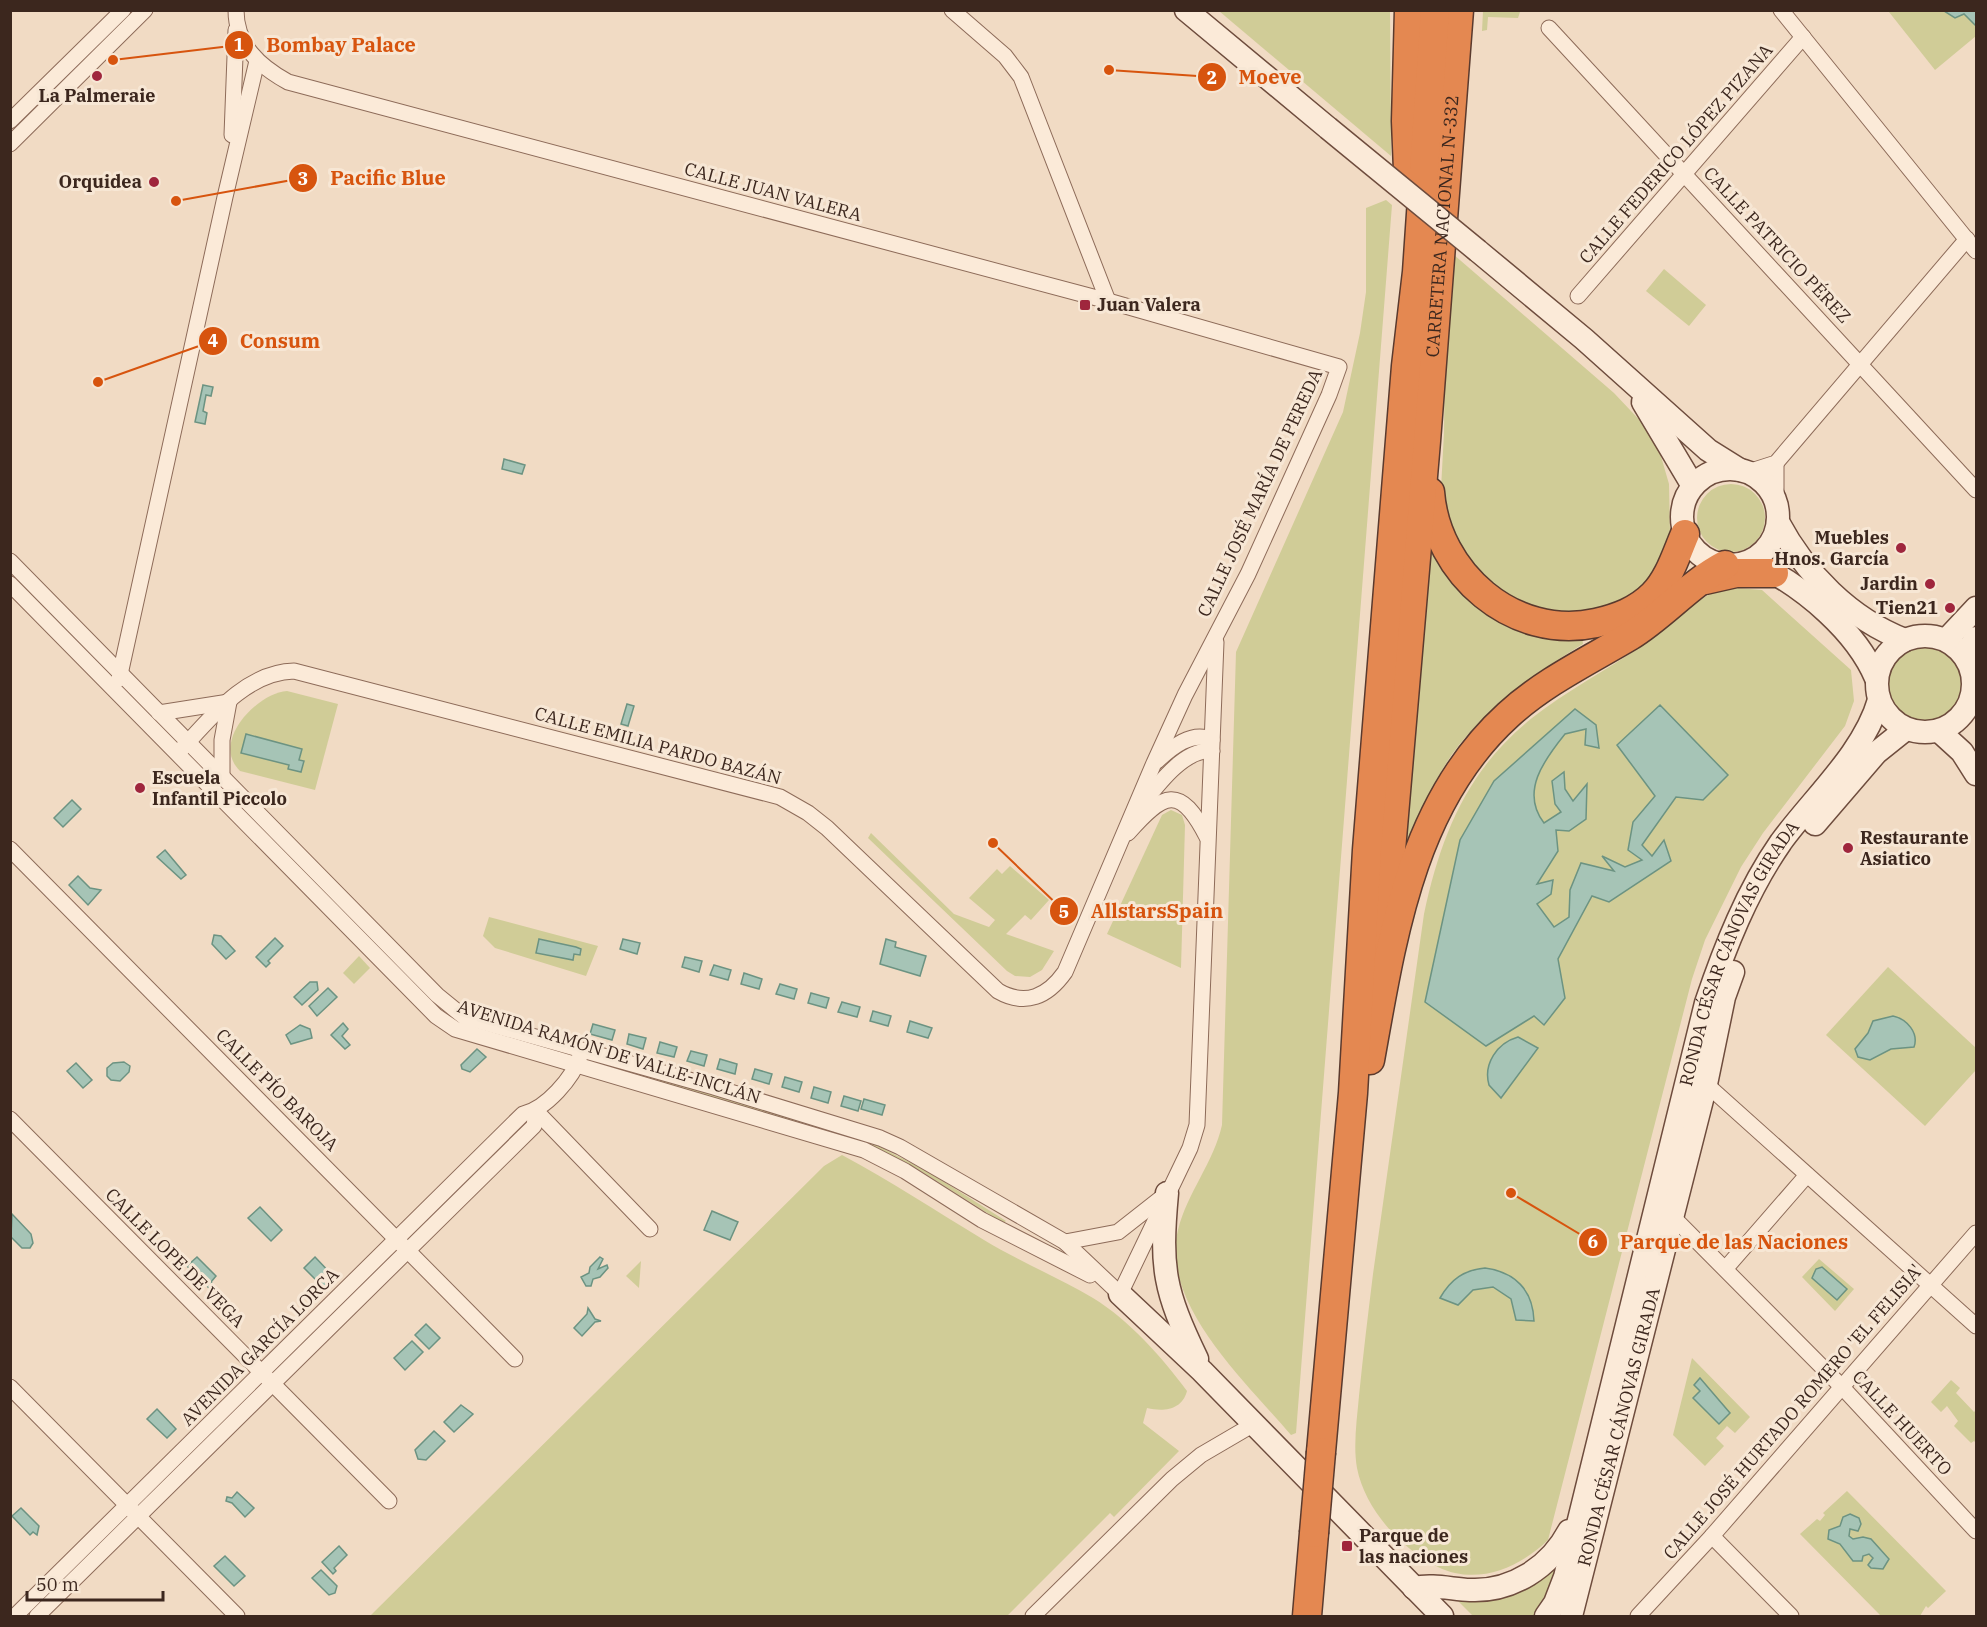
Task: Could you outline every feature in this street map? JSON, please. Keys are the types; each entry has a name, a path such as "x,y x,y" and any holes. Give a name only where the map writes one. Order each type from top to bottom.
{"highway":[{"path":"1406,366 1409,196 1406,121 1409,10"},
{"path":"1307,1617 1344,1210 1367,850 1406,366 1417,272 1435,10"},
{"name":"CARRETERA NACIONAL N-332","path":"1426,441 1458,10"},
{"path":"1353,1093 1388,885 1426,441"},
{"path":"1426,441 1431,505 1448,552 1459,571 1476,590 1517,616 1564,626 1587,625 1623,615 1638,607 1663,583 1685,534"},
{"path":"1344,1210 1391,944 1413,869 1440,805 1460,770 1483,739 1508,715 1550,682 1652,620 1689,587 1750,566"},
{"path":"1689,587 1736,573 1750,566"}],"street":[{"path":"10,122 123,10"},
{"path":"10,144 145,10"},
{"path":"952,10 1005,56 1022,77 1108,301"},
{"path":"1186,10 1584,339 1708,450 1766,484 1793,550 1809,571 1861,616 1905,640"},
{"path":"1781,10 1972,245 1860,365 1776,463 1744,471 1730,469 1709,474 1693,486 1682,514 1689,544 1705,558 1750,566 1852,636 1864,653 1889,718 1906,729 1922,733 1939,731 1959,719 1974,704 1970,646 1932,636 1905,640 1886,656 1878,689"},
{"path":"225,197 232,135 236,17"},
{"name":"CALLE JUAN VALERA","path":"236,17 243,41 257,62 270,72 296,84 1108,301 1339,367"},
{"name":"CALLE PATRICIO PÉREZ","path":"1549,28 1977,490"},
{"name":"CALLE FEDERICO LÓPEZ PIZANA","path":"1578,296 1803,37"},
{"path":"116,690 257,62"},
{"name":"CALLE JOSÉ MARÍA DE PEREDA","path":"1019,999 1043,995 1055,986 1065,972 1154,763 1262,543 1329,395 1339,367"},
{"path":"1634,385 1693,486"},
{"path":"1750,566 1766,549 1777,512 1776,463"},
{"path":"10,561 159,713 229,702 221,749 222,774"},
{"name":"AVENIDA RAMÓN DE VALLE-INCLÁN","path":"10,585 436,1016 455,1029 864,1150 905,1171 982,1220 1072,1264 1120,1293"},
{"path":"1946,640 1977,608"},
{"name":"CALLE JOSÉ MARÍA DE PEREDA","path":"1120,1293 1190,1148 1197,1125 1216,636"},
{"name":"CALLE EMILIA PARDO BAZÁN","path":"178,753 229,702 260,677 294,670 780,797 808,813 827,828 985,981 1008,997 1019,999"},
{"name":"RONDA CÉSAR CÁNOVAS GIRADA","path":"1546,1617 1555,1603 1565,1577 1706,1003 1725,949 1744,905 1780,844 1862,739 1878,689"},
{"name":"AVENIDA RAMÓN DE VALLE-INCLÁN","path":"159,713 190,741 437,995 464,1017 880,1138 900,1147 1065,1242 1120,1293"},
{"name":"RONDA CÉSAR CÁNOVAS GIRADA","path":"1571,1617 1706,1084 1724,997 1742,946 1788,859 1833,800 1884,745 1906,729"},
{"path":"1939,731 1962,752 1977,774"},
{"name":"CALLE JOSÉ MARÍA DE PEREDA","path":"1154,763 1175,746 1191,738 1199,737 1212,746"},
{"name":"CALLE JOSÉ MARÍA DE PEREDA","path":"1128,823 1159,785 1178,767 1212,746"},
{"name":"CALLE JOSÉ MARÍA DE PEREDA","path":"1120,842 1148,812 1171,799 1178,800 1191,809 1208,839"},
{"name":"CALLE PÍO BAROJA","path":"10,849 515,1359"},
{"name":"AVENIDA GARCÍA LORCA","path":"15,1617 523,1114 536,1111 578,1065 582,1050"},
{"path":"1706,1084 1977,1326"},
{"path":"536,1111 650,1229"},
{"name":"AVENIDA GARCÍA LORCA","path":"38,1617 534,1126 536,1111"},
{"name":"CALLE LOPE DE VEGA","path":"10,1119 389,1501"},
{"path":"1726,1268 1807,1175"},
{"path":"1167,1193 1162,1249 1165,1277 1172,1304 1202,1371"},
{"name":"CALLE JOSÉ MARÍA DE PEREDA","path":"1065,1242 1118,1232 1141,1217 1167,1193"},
{"name":"CALLE HUERTO","path":"1672,1216 1726,1268 1977,1531"},
{"name":"CALLE JOSÉ HURTADO ROMERO 'EL FELISIA'","path":"1638,1617 1712,1536 1977,1233"},
{"path":"1120,1293 1202,1371 1442,1617"},
{"path":"10,1387 237,1617"},
{"path":"1033,1617 1172,1479 1201,1455 1254,1424"},
{"name":"RONDA CÉSAR CÁNOVAS GIRADA","path":"1414,1588 1428,1585 1472,1590 1490,1589 1525,1577 1555,1554 1580,1511"},
{"path":"1712,1536 1791,1617"}],"shaded area":[{"path":"1516,10 1520,12 1518,18 1488,17 1487,30 1482,31 1483,11"},
{"path":"1891,10 1976,11 1976,36 1935,70 1889,12"},
{"path":"1219,11 1390,11 1391,156"},
{"path":"1944,11 1976,11 1976,26 1964,14 1955,18"},
{"path":"1386,200 1392,205 1296,1433 1291,1435 1231,1367 1211,1341 1194,1313 1182,1286 1176,1258 1178,1230 1182,1216 1213,1152 1222,1125 1236,652 1343,412 1360,333 1366,292 1366,208"},
{"path":"1446,248 1614,393 1647,428 1658,446 1669,484 1670,531 1665,557 1652,579 1633,595 1610,606 1585,612 1540,612 1498,595 1455,547 1441,489 1444,432"},
{"path":"1664,269 1706,305 1689,326 1646,291"},
{"path":"203,385 213,387 211,396 206,395 203,411 207,413 205,424 195,422"},
{"path":"504,459 525,465 522,474 502,469"},
{"path":"1731,484 1744,487 1755,494 1762,505 1765,518 1762,531 1755,542 1744,549 1731,552 1718,549 1707,542 1700,531 1697,518 1700,505 1707,494 1718,487"},
{"path":"1429,550 1447,574 1582,636 1583,644 1516,689 1472,730 1444,767 1409,839 1405,842"},
{"name":"Parque de las naciones","path":"1725,587 1762,590 1851,670 1854,701 1845,726 1763,833 1741,867 1705,940 1692,979 1548,1540 1524,1559 1497,1571 1468,1575 1453,1572 1438,1567 1411,1550 1398,1539 1376,1513 1361,1483 1355,1450 1373,1274 1424,914 1431,885 1439,857 1460,806 1490,759 1509,738 1545,708 1643,645 1706,596"},
{"path":"1925,647 1939,650 1951,658 1959,670 1962,684 1959,698 1951,710 1939,718 1925,721 1911,718 1899,710 1891,698 1888,684 1891,670 1899,658 1911,650"},
{"path":"287,691 338,704 315,790 240,771 232,759 230,747 241,721 263,700"},
{"path":"627,704 634,706 628,726 621,724"},
{"path":"1660,705 1728,775 1703,800 1676,797 1642,845 1652,856 1664,840 1671,861 1609,902 1592,896 1558,959 1565,998 1544,1025 1534,1016 1486,1046 1425,1002 1460,840 1494,781 1575,709 1596,725 1599,748 1585,745 1586,729 1565,734 1543,765 1535,788 1534,800 1544,823 1561,812 1555,804 1552,781 1564,772 1565,789 1573,801 1587,784 1586,819 1569,831 1556,830 1558,851 1537,884 1553,880 1551,894 1537,904 1554,927 1569,917 1570,890 1581,863 1614,871 1602,856 1625,867 1642,860 1628,850 1633,822 1655,796 1617,745"},
{"path":"246,734 302,749 299,760 304,761 301,772 288,769 289,765 241,753"},
{"path":"72,800 81,809 63,827 54,818"},
{"path":"1171,810 1182,815 1185,825 1181,968 1107,934 1162,815"},
{"path":"871,833 954,914 989,927 995,920 969,898 997,869 1002,874 1010,866 1049,900 1031,920 1025,915 1006,934 1054,951 1042,970 1030,977 1015,976 1007,971 868,838"},
{"path":"165,850 186,875 181,879 157,857"},
{"path":"78,876 90,888 101,890 88,905 69,885"},
{"path":"489,917 598,946 586,976 495,948 483,936"},
{"path":"214,935 221,936 235,951 226,959 212,944"},
{"path":"275,938 283,946 268,961 270,963 266,967 256,957"},
{"path":"539,939 576,947 581,949 580,955 574,954 573,960 536,953"},
{"path":"623,939 640,943 637,954 620,949"},
{"path":"886,939 896,942 895,947 926,956 920,976 880,964"},
{"path":"359,956 370,968 354,984 343,973"},
{"path":"685,957 702,961 699,972 682,967"},
{"path":"714,965 731,970 728,980 710,975"},
{"path":"1888,967 1976,1048 1976,1070 1925,1126 1826,1035"},
{"path":"744,973 762,979 759,989 741,984"},
{"path":"310,982 317,982 318,990 302,1005 294,997"},
{"path":"780,984 797,989 794,999 776,994"},
{"path":"328,988 337,997 317,1016 309,1006"},
{"path":"811,993 829,998 826,1008 808,1003"},
{"path":"842,1002 860,1007 857,1017 838,1012"},
{"path":"873,1011 891,1016 888,1026 870,1021"},
{"path":"1893,1016 1903,1020 1911,1027 1915,1037 1914,1047 1891,1049 1870,1060 1858,1057 1855,1049 1868,1033 1873,1021"},
{"path":"910,1021 932,1028 928,1038 907,1032"},
{"path":"343,1023 348,1029 342,1036 350,1045 345,1049 331,1035"},
{"path":"593,1024 615,1030 612,1040 590,1034"},
{"path":"300,1025 310,1029 312,1038 291,1044 286,1035"},
{"path":"629,1034 646,1038 643,1049 627,1044"},
{"path":"1518,1037 1538,1048 1501,1098 1489,1085 1488,1069 1498,1049"},
{"path":"660,1042 677,1047 674,1057 657,1053"},
{"path":"477,1049 486,1057 470,1072 462,1069 461,1065"},
{"path":"691,1051 707,1055 704,1066 687,1061"},
{"path":"720,1059 737,1064 735,1074 717,1069"},
{"path":"124,1062 130,1066 129,1072 120,1081 111,1080 107,1076 107,1068 113,1063"},
{"path":"76,1063 92,1080 83,1088 67,1071"},
{"path":"604,1064 838,1131 878,1146 927,1171 1006,1221 1003,1223 916,1168 864,1143 603,1067"},
{"path":"755,1069 772,1074 769,1084 752,1079"},
{"path":"785,1077 802,1082 799,1092 782,1087"},
{"path":"814,1087 831,1092 828,1103 811,1098"},
{"path":"844,1096 861,1101 858,1111 841,1106"},
{"path":"864,1099 885,1105 882,1115 861,1109"},
{"path":"529,1121 413,1236 412,1234"},
{"path":"842,1155 997,1248 1093,1298 1119,1317 1144,1340 1187,1391 1177,1406 1160,1410 1147,1408 1143,1423 1179,1451 1114,1517 1110,1513 1007,1616 370,1616 824,1166"},
{"path":"260,1207 282,1230 271,1241 248,1218"},
{"path":"712,1211 738,1222 730,1240 704,1230"},
{"path":"12,1214 31,1234 33,1243 30,1248 22,1248 11,1237"},
{"path":"393,1254 394,1255 277,1368"},
{"path":"197,1257 216,1276 211,1282 214,1286 210,1289 187,1266"},
{"path":"315,1257 335,1278 324,1288 304,1268"},
{"path":"600,1257 603,1259 598,1269 607,1265 608,1268 600,1277 593,1279 591,1286 586,1286 581,1277 589,1273 590,1267"},
{"path":"1819,1259 1854,1289 1835,1311 1802,1277"},
{"path":"641,1261 639,1288 626,1276"},
{"path":"1822,1267 1847,1289 1837,1300 1812,1278 1816,1269"},
{"path":"1485,1268 1505,1274 1520,1284 1530,1300 1534,1321 1516,1320 1511,1299 1493,1287 1473,1290 1458,1305 1440,1298 1449,1286 1464,1273"},
{"path":"588,1308 595,1319 601,1321 595,1322 582,1336 574,1328 587,1314"},
{"path":"426,1324 440,1338 429,1349 415,1335"},
{"path":"412,1341 423,1352 405,1370 394,1358"},
{"path":"1692,1358 1750,1417 1735,1433 1727,1426 1716,1438 1724,1446 1705,1466 1673,1435"},
{"path":"1700,1378 1730,1413 1719,1424 1693,1398 1700,1391 1694,1385"},
{"path":"1951,1380 1960,1388 1956,1393 1974,1412 1976,1410 1976,1443 1974,1441 1971,1443 1954,1426 1958,1421 1947,1406 1941,1412 1931,1402"},
{"path":"461,1405 473,1414 454,1432 444,1422"},
{"path":"157,1409 176,1429 167,1438 147,1419"},
{"path":"434,1431 445,1441 426,1460 418,1459 415,1450"},
{"path":"1847,1491 1946,1591 1928,1608 1926,1606 1920,1616 1881,1616 1800,1534 1817,1519 1820,1521 1825,1515 1823,1513"},
{"path":"237,1492 254,1508 245,1517 232,1503 226,1501 227,1497 232,1498"},
{"path":"21,1508 39,1526 37,1535 33,1532 30,1535 12,1516"},
{"path":"1850,1514 1859,1518 1861,1524 1858,1531 1850,1529 1849,1536 1853,1539 1863,1537 1871,1539 1889,1559 1883,1569 1871,1568 1868,1565 1873,1558 1869,1554 1863,1556 1862,1561 1853,1561 1840,1544 1828,1539 1829,1530 1840,1526 1843,1517"},
{"path":"339,1546 347,1555 334,1568 336,1571 333,1574 322,1562"},
{"path":"225,1556 245,1576 234,1586 214,1566"},
{"path":"1555,1564 1560,1565 1537,1616 1473,1616 1456,1599"},
{"path":"321,1570 337,1586 335,1593 329,1595 312,1578"}],"place":[{"name":"Bombay Palace","path":"113,60"},
{"name":"Moeve","path":"1109,70"},
{"name":"La Palmeraie","path":"97,76"},
{"name":"Orquidea","path":"154,182"},
{"name":"Pacific Blue","path":"176,201"},
{"name":"Juan Valera","path":"1085,305"},
{"name":"Consum","path":"98,382"},
{"name":"Muebles Hnos. García","path":"1901,548"},
{"name":"Jardin","path":"1930,584"},
{"name":"Tien21","path":"1950,608"},
{"name":"Escuela Infantil Piccolo","path":"140,788"},
{"name":"AllstarsSpain","path":"993,843"},
{"name":"Restaurante Asiatico","path":"1848,848"},
{"name":"Parque de las Naciones","path":"1511,1193"},
{"name":"Parque de las naciones","path":"1347,1546"}]}
